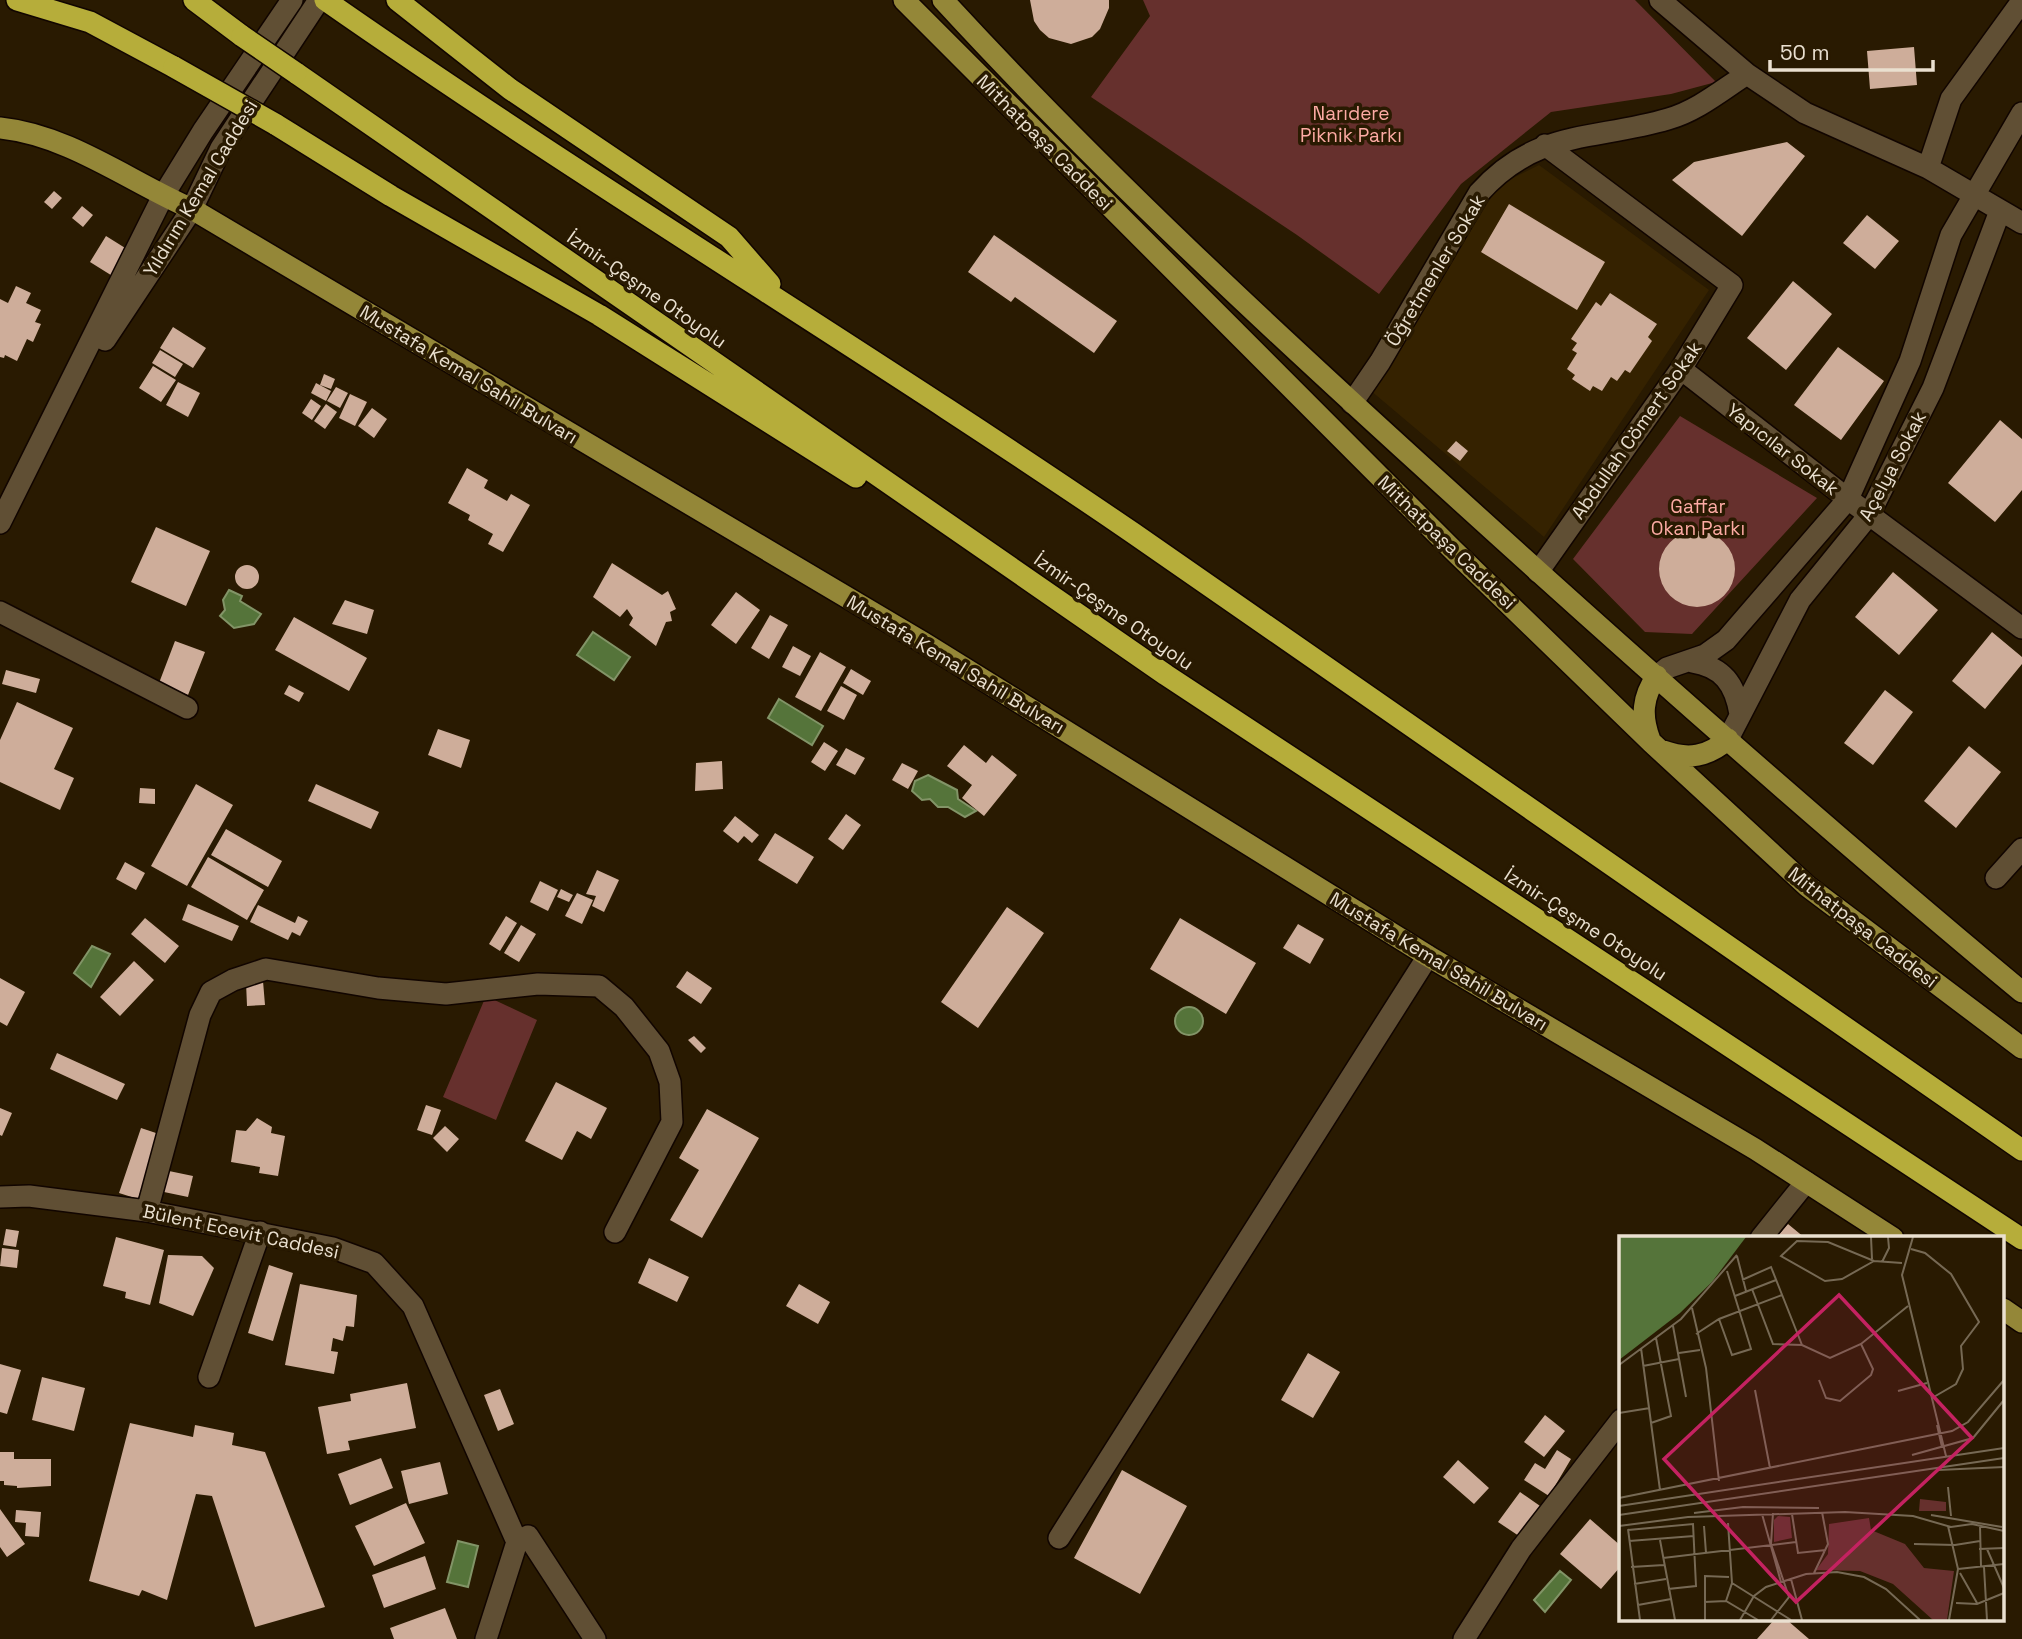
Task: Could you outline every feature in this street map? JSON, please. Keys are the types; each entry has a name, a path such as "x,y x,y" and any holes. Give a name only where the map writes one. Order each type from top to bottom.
{"highway":[{"path":"17,0 90,22 275,124 391,196 693,373 1166,675"},
{"name":"İzmir-Çeşme Otoyolu","path":"194,0 242,36 1166,675 2022,1239"},
{"path":"397,0 510,89 729,237 785,301"},
{"path":"327,3 558,158 785,301 1132,533 2022,1150"}],"main road":[{"name":"Mithatpaşa Caddesi","path":"904,0 1453,550 1656,746 1807,886 2022,1048"},
{"name":"Mithatpaşa Caddesi","path":"943,0 1116,179 1352,403 1538,572 1875,870 2022,992"},
{"name":"Mustafa Kemal Sahil Bulvarı","path":"0,128 45,139 90,157 192,209 924,643 1429,956 1806,1182 1890,1236"},
{"path":"1657,676 1644,700 1645,726 1656,746 1676,755 1703,755 1728,739"},
{"path":"2004,1310 2022,1322"}],"street":[{"name":"Yıldırım Kemal Caddesi","path":"58,412 163,196 203,131 292,0"},
{"path":"1660,0 1747,74 1805,113 1928,168 2022,223"},
{"path":"1928,168 1951,99 2022,1"},
{"name":"Yıldırım Kemal Caddesi","path":"0,523 10,477 58,412 192,209 221,148 327,3"},
{"name":"Öğretmenler Sokak","path":"1352,403 1380,362 1479,193 1496,174 1521,155 1545,145 1668,119 1689,111 1747,74"},
{"name":"Açelya Sokak","path":"1657,676 1667,668 1692,662 1726,640 1848,499 1910,361 1951,235 2022,113"},
{"name":"Abdullah Cömert Sokak","path":"1538,572 1681,369 1732,285 1545,145"},
{"name":"Açelya Sokak","path":"1728,739 1800,600 1869,515 1933,388 2000,211"},
{"name":"Yapıcılar Sokak","path":"1681,369 1869,515 2022,628"},
{"path":"0,612 187,708"},
{"path":"1692,662 1707,664 1731,682 1740,714"},
{"path":"1996,878 2022,849"},
{"path":"1059,1538 1429,956"},
{"path":"147,1211 200,1016 211,992 233,980 266,969 377,988 446,994 538,984 599,986 624,1007 659,1051 670,1082 672,1122 615,1232"},
{"path":"1763,1236 1806,1182"},
{"name":"Bülent Ecevit Caddesi","path":"0,1197 29,1196 147,1211 334,1248 374,1263 413,1306 517,1542"},
{"path":"209,1377 260,1232"},
{"path":"1464,1639 1521,1549 1619,1423"},
{"path":"486,1639 517,1542 528,1536 595,1639"}],"shaded area":[{"path":"1539,165 1709,290 1544,537 1370,390 1499,185"},
{"path":"229,590 242,596 240,601 261,614 254,624 234,628 220,616 225,610 223,600"},
{"path":"593,632 630,657 614,680 577,655"},
{"path":"779,699 823,726 812,745 768,718"},
{"path":"928,775 957,790 958,799 976,811 965,817 948,807 938,807 930,799 922,800 912,791 915,781"},
{"path":"92,946 110,954 91,987 74,973"},
{"path":"1189,1007 1199,1011 1203,1021 1199,1031 1189,1035 1179,1031 1175,1021 1179,1011"},
{"path":"458,1541 478,1546 468,1587 447,1582"},
{"path":"1560,1571 1571,1580 1545,1612 1534,1600"}],"green space":[{"name":"Narıdere Piknik Parkı","path":"1143,0 1635,0 1716,82 1671,94 1551,112 1461,184 1379,294 1297,235 1091,97 1150,16"},
{"name":"Gaffar Okan Parkı","path":"1680,416 1817,498 1692,634 1645,632 1573,559"},
{"path":"486,996 537,1020 496,1120 443,1097"}],"building":[{"path":"1030,0 1109,0 1109,8 1100,29 1092,37 1071,44 1049,38 1040,30 1034,21"},
{"path":"1914,47 1917,85 1870,89 1867,51"},
{"path":"1787,142 1805,156 1742,236 1672,180 1694,162"},
{"path":"54,191 62,198 52,209 44,202"},
{"path":"1509,204 1605,262 1577,310 1481,252"},
{"path":"82,206 93,215 83,227 72,218"},
{"path":"1867,215 1899,241 1875,269 1843,243"},
{"path":"994,235 1117,321 1094,353 1015,297 1011,302 968,272"},
{"path":"106,236 130,251 114,277 90,262"},
{"path":"1793,281 1832,314 1786,370 1747,338"},
{"path":"16,286 31,293 26,303 41,310 35,322 41,324 33,342 27,339 17,361 5,355 4,358 0,357 0,299 8,303"},
{"path":"1610,293 1657,324 1648,337 1652,341 1630,373 1625,370 1617,381 1611,377 1602,391 1593,386 1590,391 1572,379 1575,375 1567,369 1577,353 1572,350 1577,343 1571,339 1596,302 1601,306"},
{"path":"173,327 206,348 193,368 160,348"},
{"path":"1838,347 1884,381 1841,440 1794,405"},
{"path":"160,350 183,364 175,377 152,363"},
{"path":"153,366 176,380 161,402 139,388"},
{"path":"324,374 335,379 331,389 320,385"},
{"path":"178,382 200,393 188,417 166,405"},
{"path":"316,383 331,391 326,401 311,393"},
{"path":"336,387 348,393 340,408 327,401"},
{"path":"350,394 367,402 355,426 339,418"},
{"path":"311,399 321,406 312,420 302,413"},
{"path":"326,404 337,412 325,429 314,421"},
{"path":"372,408 387,419 374,438 358,426"},
{"path":"2000,420 2022,439 2022,490 1995,522 1948,483"},
{"path":"1456,441 1468,451 1460,461 1447,451"},
{"path":"467,468 488,480 484,488 507,501 511,494 530,505 503,552 488,544 493,534 468,520 470,515 448,503"},
{"path":"156,527 210,551 186,606 131,582"},
{"path":"1697,531 1712,534 1724,542 1732,554 1735,569 1732,584 1724,596 1712,604 1697,607 1682,604 1670,596 1662,584 1659,569 1662,554 1670,542 1682,534"},
{"path":"612,563 662,595 668,591 676,609 670,612 672,621 666,622 656,646 629,625 633,618 627,609 620,617 593,597"},
{"path":"247,565 258,572 259,577 252,588 247,589 236,582 235,577 242,566"},
{"path":"1893,572 1938,610 1899,655 1855,617"},
{"path":"736,592 760,610 736,644 711,625"},
{"path":"345,600 374,610 367,634 332,624"},
{"path":"770,615 788,625 769,659 751,648"},
{"path":"294,617 367,658 349,691 275,650"},
{"path":"1992,632 2022,657 2022,664 1985,709 1952,681"},
{"path":"175,641 205,652 188,695 159,683"},
{"path":"793,646 811,656 800,676 782,667"},
{"path":"820,652 846,667 821,711 795,697"},
{"path":"851,669 871,681 863,695 843,683"},
{"path":"6,670 40,679 36,693 2,684"},
{"path":"289,685 304,693 299,702 284,694"},
{"path":"841,686 857,695 844,720 827,711"},
{"path":"1885,690 1913,712 1873,765 1844,743"},
{"path":"17,702 73,728 54,769 74,778 60,810 0,782 0,740"},
{"path":"438,729 470,740 461,768 428,755"},
{"path":"824,742 838,751 825,771 811,762"},
{"path":"964,745 986,763 992,755 1017,775 984,816 962,798 972,785 947,766"},
{"path":"1969,746 2001,772 1956,828 1924,801"},
{"path":"846,748 865,758 855,775 836,765"},
{"path":"722,761 723,789 695,791 696,763"},
{"path":"902,763 918,771 908,789 892,780"},
{"path":"196,784 233,805 187,886 151,866"},
{"path":"316,784 379,812 371,829 308,801"},
{"path":"140,788 155,789 155,804 139,803"},
{"path":"846,814 861,825 843,850 828,839"},
{"path":"735,816 759,835 752,843 744,836 738,843 723,831"},
{"path":"226,829 282,861 268,887 211,855"},
{"path":"775,833 814,857 797,884 758,860"},
{"path":"208,857 264,890 247,920 191,887"},
{"path":"125,862 145,873 136,890 116,879"},
{"path":"597,870 619,880 604,912 592,906 596,896 586,894"},
{"path":"540,881 558,890 548,911 530,902"},
{"path":"561,889 573,895 569,902 557,897"},
{"path":"577,893 593,900 582,924 565,916"},
{"path":"188,904 239,926 232,941 182,920"},
{"path":"258,905 295,923 298,916 308,921 300,936 292,932 288,940 250,922"},
{"path":"1007,907 1044,933 978,1028 941,1002"},
{"path":"506,916 517,923 500,951 489,944"},
{"path":"145,918 179,946 165,963 131,934"},
{"path":"1180,918 1256,963 1226,1014 1150,969"},
{"path":"1298,924 1324,939 1310,964 1283,948"},
{"path":"521,925 536,934 519,962 504,953"},
{"path":"134,961 154,980 120,1016 100,997"},
{"path":"687,971 712,988 701,1004 676,987"},
{"path":"0,978 25,992 7,1026 0,1022"},
{"path":"263,981 265,1005 247,1006 246,982"},
{"path":"694,1036 706,1048 701,1053 688,1040"},
{"path":"57,1053 125,1084 117,1100 50,1069"},
{"path":"556,1082 607,1108 591,1139 577,1131 562,1160 525,1141"},
{"path":"426,1105 441,1110 432,1135 417,1130"},
{"path":"0,1108 12,1113 2,1136 0,1135"},
{"path":"707,1109 759,1138 702,1238 670,1220 699,1170 679,1158"},
{"path":"257,1118 272,1127 271,1133 285,1136 278,1176 259,1173 260,1167 231,1162 236,1130 246,1131"},
{"path":"445,1126 459,1139 447,1152 433,1138"},
{"path":"141,1128 159,1134 138,1199 119,1193"},
{"path":"169,1171 193,1176 188,1197 164,1192"},
{"path":"1788,1224 1803,1236 1778,1236"},
{"path":"6,1229 19,1231 16,1247 3,1245"},
{"path":"116,1237 164,1250 150,1305 125,1298 126,1292 103,1286"},
{"path":"2,1248 19,1250 17,1268 0,1266"},
{"path":"168,1255 202,1256 214,1268 193,1316 159,1303"},
{"path":"649,1258 689,1277 677,1302 638,1283"},
{"path":"269,1265 293,1273 273,1341 248,1333"},
{"path":"300,1284 357,1295 354,1327 346,1326 343,1341 333,1338 331,1351 338,1352 334,1374 285,1365"},
{"path":"799,1284 830,1302 818,1324 786,1306"},
{"path":"1308,1353 1340,1372 1313,1418 1281,1400"},
{"path":"0,1364 21,1370 7,1414 0,1412"},
{"path":"42,1377 85,1388 74,1431 32,1420"},
{"path":"407,1383 416,1428 348,1441 350,1450 327,1454 318,1407 351,1401 350,1394"},
{"path":"500,1389 514,1424 498,1431 484,1395"},
{"path":"1545,1415 1565,1431 1544,1457 1524,1442"},
{"path":"130,1423 193,1437 195,1425 234,1433 232,1445 265,1452 325,1607 255,1627 212,1496 196,1494 167,1600 142,1590 139,1596 89,1581"},
{"path":"1557,1450 1571,1459 1549,1496 1524,1480 1535,1463 1545,1469"},
{"path":"0,1452 14,1452 14,1459 51,1459 51,1486 17,1488 4,1485 4,1481 0,1481"},
{"path":"381,1458 393,1488 350,1505 338,1474"},
{"path":"1458,1460 1489,1488 1474,1504 1443,1477"},
{"path":"440,1462 448,1494 409,1504 401,1471"},
{"path":"1122,1470 1187,1506 1140,1594 1074,1558"},
{"path":"1520,1492 1543,1508 1522,1538 1498,1522"},
{"path":"406,1503 425,1543 374,1566 355,1526"},
{"path":"0,1509 25,1544 7,1557 0,1547"},
{"path":"16,1510 41,1512 39,1537 25,1536 26,1523 15,1522"},
{"path":"1590,1519 1619,1544 1619,1568 1601,1589 1560,1554"},
{"path":"425,1556 436,1589 384,1608 372,1575"},
{"path":"445,1608 457,1639 394,1639 390,1628"},
{"path":"1772,1622 1789,1622 1809,1639 1757,1639"}]}
